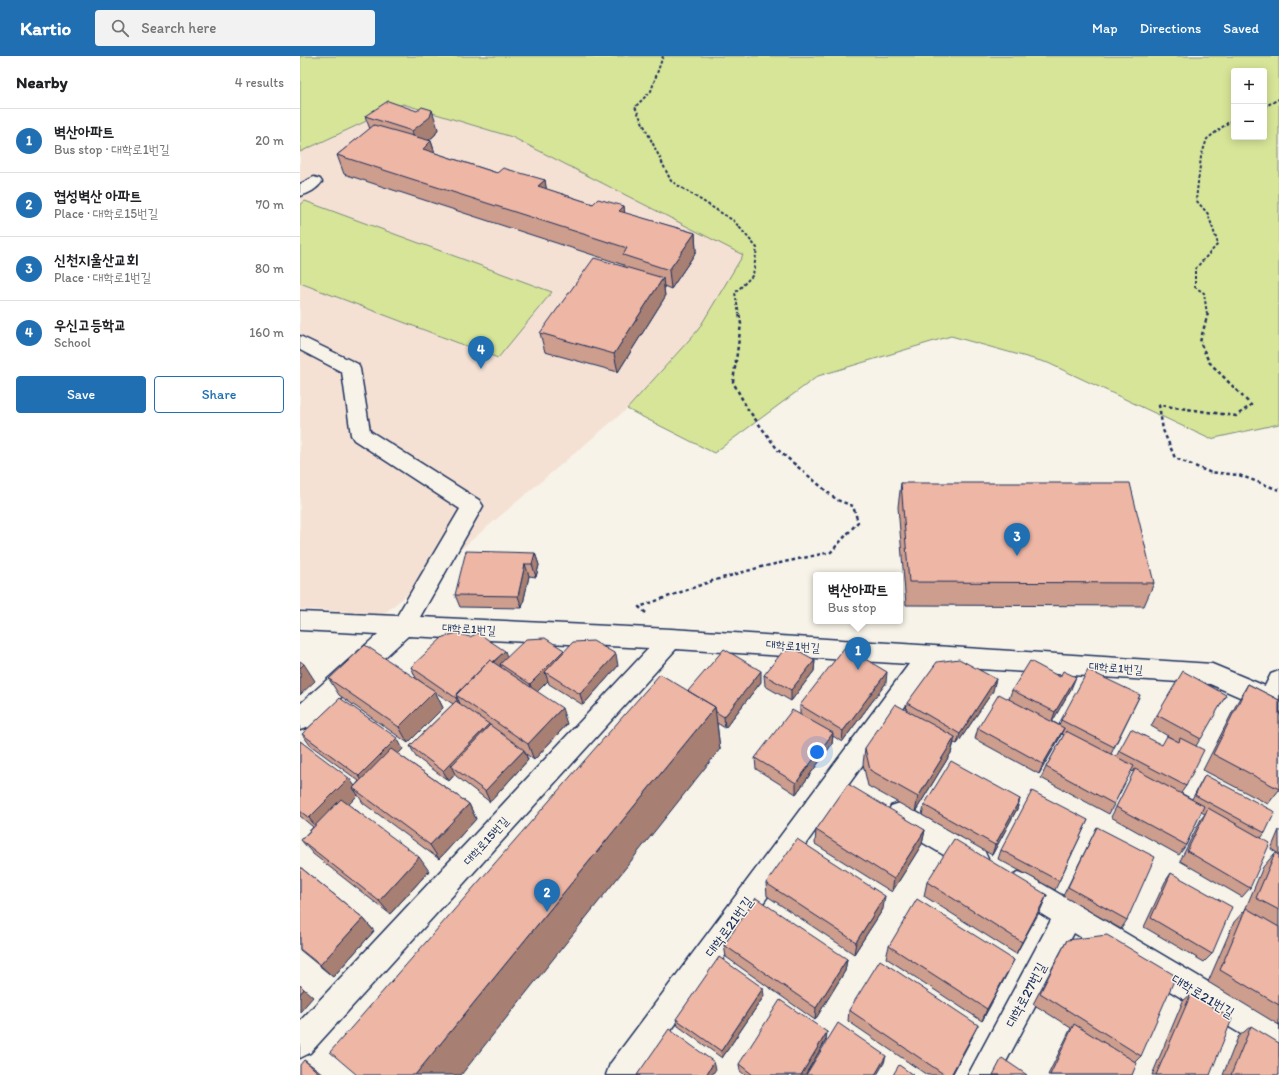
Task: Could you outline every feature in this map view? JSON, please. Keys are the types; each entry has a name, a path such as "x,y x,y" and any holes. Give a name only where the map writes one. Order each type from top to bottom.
{"street":[{"path":"300,191 314,182"},
{"path":"300,342 351,369 361,435 472,506 403,626 300,719"},
{"name":"대학로1번길","path":"300,621 671,639 1212,674 1276,694"},
{"name":"대학로15번길","path":"300,1043 671,639"},
{"name":"대학로21번길","path":"620,1075 859,791 929,655"},
{"name":"대학로21번길","path":"859,791 1069,914 1279,1041"},
{"name":"대학로27번길","path":"983,1075 1069,914"}],"path":[{"path":"663,56 651,91 635,108 671,181 734,221 757,248 753,275 735,293 741,324 733,382 747,408 778,450 837,500 853,506 858,522 831,552 761,567 712,581 639,607 671,639"},
{"path":"1267,106 1279,100"},
{"path":"1231,120 1207,139 1201,157 1196,200 1208,214 1218,244 1195,269 1195,287 1204,293 1208,312 1200,342 1209,362 1251,405 1236,416 1159,405 1163,430 1175,458 1209,472 1239,475 1279,490"}],"shaded area":[{"path":"403,104 512,137 744,255 698,330 627,409 384,614 300,609 300,152"}],"green space":[{"path":"300,56 1279,56 1279,424 1210,439 1048,363 951,336 818,376 714,453 627,409 698,330 743,255 512,137 403,104 300,152"},
{"path":"305,201 552,292 498,358 300,283 300,205"}],"building":[{"path":"388,101 417,111 422,107 432,110 430,117 412,131 365,116"},
{"path":"374,125 431,141 423,149 497,173 503,168 545,180 538,186 593,204 598,199 624,206 619,211 695,233 669,270 623,255 627,248 337,155"},
{"path":"594,258 663,278 614,354 540,333"},
{"path":"901,483 1130,483 1154,583 909,582"},
{"path":"466,551 535,553 532,564 525,564 518,596 455,595"},
{"path":"457,633 470,637 478,633 505,651 493,662 490,660 456,695 456,698 411,667 443,637"},
{"path":"545,638 564,650 530,684 500,664 526,639"},
{"path":"593,641 616,654 580,694 545,672 573,642"},
{"path":"365,645 435,691 399,727 329,679"},
{"path":"845,647 887,672 843,731 800,705"},
{"path":"724,649 761,671 724,717 716,712 715,707 688,691"},
{"path":"797,650 815,660 791,690 764,675 783,651"},
{"path":"959,659 996,679 960,734 907,703 937,662"},
{"path":"490,660 562,708 528,744 456,695"},
{"path":"300,661 304,664 300,668"},
{"path":"1030,661 1060,677 1063,671 1076,677 1055,712 1012,690"},
{"path":"1088,670 1140,695 1114,747 1061,720"},
{"path":"1183,671 1226,695 1201,739 1157,715"},
{"path":"660,674 715,707 415,1075 357,1075 330,1052"},
{"path":"1248,684 1279,700 1279,789 1213,754"},
{"path":"999,694 1064,728 1043,764 978,728"},
{"path":"340,698 397,738 359,776 302,734"},
{"path":"456,701 489,724 443,771 410,746"},
{"path":"895,704 955,737 918,797 870,770 865,748"},
{"path":"792,710 833,733 796,783 755,758"},
{"path":"490,725 524,750 485,791 451,766"},
{"path":"1131,729 1162,745 1167,736 1179,742 1180,738 1204,750 1186,786 1119,751"},
{"path":"1066,731 1134,766 1114,804 1046,767"},
{"path":"300,741 349,778 309,818 300,811"},
{"path":"391,749 469,804 430,845 353,788"},
{"path":"951,761 1020,799 995,845 924,805"},
{"path":"1135,769 1204,806 1186,845 1116,807"},
{"path":"1205,775 1275,812 1265,833 1195,795"},
{"path":"848,784 925,830 894,879 816,830"},
{"path":"1032,791 1088,820 1059,881 1001,850"},
{"path":"341,799 419,857 379,901 301,840"},
{"path":"1208,808 1270,843 1250,888 1187,851"},
{"path":"1097,827 1155,857 1127,920 1068,887"},
{"path":"797,839 885,896 856,942 766,883"},
{"path":"954,839 1047,895 1022,942 927,882"},
{"path":"1275,853 1279,855 1279,910 1256,898"},
{"path":"300,867 363,918 320,965 300,949"},
{"path":"1171,873 1232,907 1212,954 1151,918"},
{"path":"756,898 847,959 816,1008 724,945"},
{"path":"917,899 1014,960 987,1009 889,946"},
{"path":"1246,908 1279,927 1279,1005 1220,970"},
{"path":"1107,935 1176,976 1141,1056 1040,993 1067,940"},
{"path":"719,957 763,988 721,1051 676,1019"},
{"path":"880,960 978,1025 951,1075 945,1075 849,1010"},
{"path":"300,985 304,989 300,994"},
{"path":"1191,994 1232,1019 1210,1075 1156,1075"},
{"path":"780,1000 827,1032 801,1075 753,1075 739,1064"},
{"path":"838,1023 886,1056 875,1075 806,1075"},
{"path":"1074,1024 1137,1063 1132,1075 1050,1075"},
{"path":"1251,1026 1279,1043 1279,1075 1231,1075"},
{"path":"669,1029 714,1062 706,1075 637,1075"},
{"path":"1002,1058 1027,1075 993,1075"},
{"path":"304,1060 321,1075 300,1075 300,1065"},
{"path":"899,1065 913,1075 893,1075"}],"place":[{"name":"우신고등학교","path":"481,369"},
{"name":"신천지울산교회","path":"1017,556"},
{"name":"벽산아파트","path":"858,670"},
{"name":"협성벽산 아파트","path":"547,912"}]}
